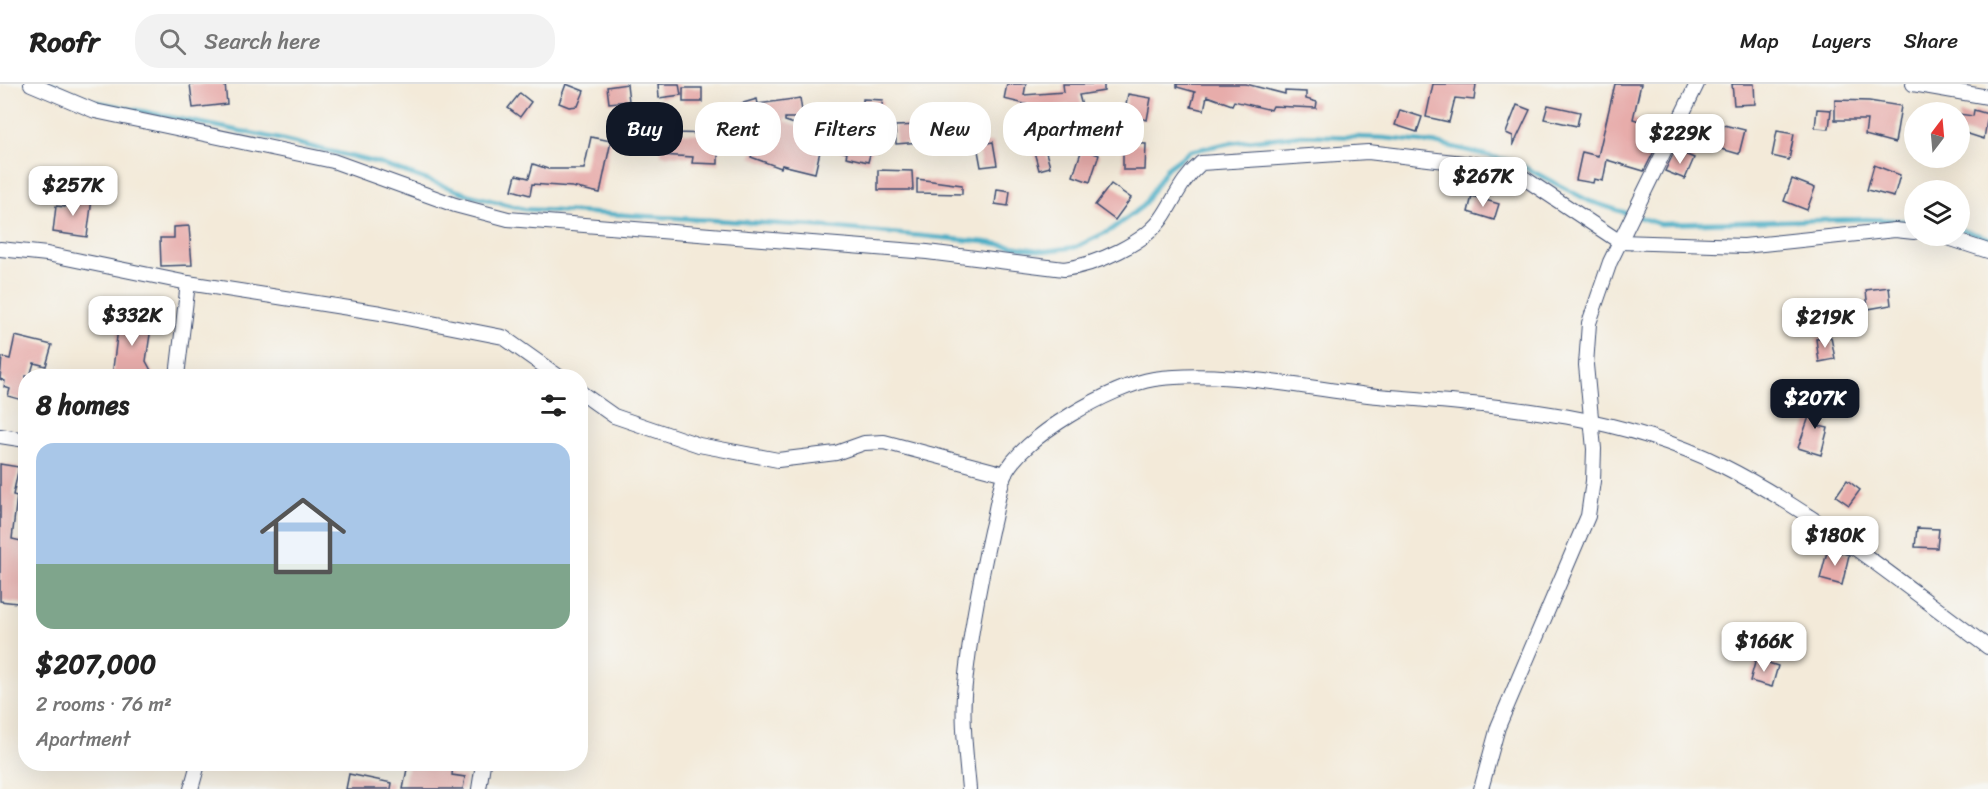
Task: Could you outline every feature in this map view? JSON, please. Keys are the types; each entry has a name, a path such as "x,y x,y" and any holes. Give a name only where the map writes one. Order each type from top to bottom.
{"street":[{"path":"31,84 95,111 333,161 455,205 508,219 927,252 1064,269 1085,267 1116,254 1156,226 1184,178 1201,163 1368,152 1480,165 1521,176 1620,242 1744,246 1894,230 1904,231"},
{"path":"1481,789 1498,727 1588,516 1594,460 1586,365 1588,323 1606,272 1635,208 1697,84"},
{"path":"1914,84 1988,97"},
{"path":"1970,245 1988,251"},
{"path":"0,249 47,254 188,283 369,311 503,337 548,369"},
{"path":"178,369 188,283"},
{"path":"969,789 964,686 984,564 1005,474 1029,446 1091,402 1123,386 1155,379 1202,376 1332,392 1481,405 1589,420 1679,447 1720,465 1820,524 1988,647"},
{"path":"588,398 614,416 699,445 733,452 778,460 836,453 864,443 884,442 1005,474"},
{"path":"0,436 18,439"},
{"path":"192,789 196,771"},
{"path":"479,789 482,771"}],"building":[{"path":"190,84 225,84 227,104 193,108"},
{"path":"566,84 584,91 578,106 569,107 559,103"},
{"path":"627,84 629,101 609,102 607,87"},
{"path":"658,84 679,84 681,95 659,98"},
{"path":"1007,84 1026,84 1024,95 1064,92 1063,84 1104,84 1104,91 1079,95 1081,102 1017,102 1004,99"},
{"path":"1177,84 1246,84 1285,94 1285,91 1306,92 1306,99 1317,102 1316,108 1273,106 1271,110 1234,101 1232,105 1207,96 1204,110 1191,107 1195,92 1177,87"},
{"path":"1433,84 1476,84 1474,100 1455,98 1449,122 1426,117"},
{"path":"1615,84 1641,84 1633,119 1661,128 1658,143 1644,171 1607,160 1603,181 1594,179 1593,183 1576,180 1582,152 1598,156"},
{"path":"1732,84 1754,84 1755,104 1734,105"},
{"path":"683,88 702,88 702,102 683,102"},
{"path":"520,93 531,102 520,117 508,108"},
{"path":"1128,94 1151,98 1147,120 1144,119 1144,102 1126,102"},
{"path":"800,98 801,102 793,102 793,118 785,118 785,121 793,124 793,156 819,156 815,173 782,165 781,168 751,157 781,156 781,102 772,102"},
{"path":"863,99 883,100 883,102 863,102"},
{"path":"1835,100 1869,101 1901,106 1895,143 1865,135 1867,120 1835,120"},
{"path":"1517,105 1530,110 1513,146 1513,136 1506,133"},
{"path":"1548,105 1580,112 1577,126 1544,119"},
{"path":"1817,109 1831,110 1829,129 1815,128"},
{"path":"1400,110 1422,117 1417,132 1395,125"},
{"path":"1974,110 1988,114 1984,139 1970,135 1970,116 1973,116"},
{"path":"909,125 909,143 897,144 897,126"},
{"path":"1724,125 1745,130 1739,154 1718,148"},
{"path":"1777,131 1794,134 1789,160 1772,156"},
{"path":"683,133 695,133 695,156 718,156 718,164 692,163 693,157 677,156 683,156"},
{"path":"591,137 606,140 606,156 608,156 600,193 572,187 532,184 530,195 512,190 516,175 529,178 533,164 548,169 584,169"},
{"path":"991,142 993,142 997,165 981,167 979,156 991,156"},
{"path":"1144,144 1146,144 1145,170 1123,170 1123,156 1144,156"},
{"path":"1675,150 1694,158 1685,179 1665,171"},
{"path":"846,156 870,156 868,162"},
{"path":"1035,156 1047,156 1050,167 1039,170"},
{"path":"1080,156 1099,156 1090,182 1073,176"},
{"path":"1874,165 1900,175 1894,197 1867,190"},
{"path":"878,170 912,171 913,190 878,190"},
{"path":"917,179 962,185 962,194 917,193"},
{"path":"1792,179 1815,188 1807,210 1784,201"},
{"path":"1111,184 1131,198 1115,220 1095,205"},
{"path":"997,189 1010,191 1008,206 995,204"},
{"path":"67,195 92,199 87,237 53,232 56,206 65,207"},
{"path":"1472,196 1499,204 1494,220 1468,212"},
{"path":"189,226 192,265 161,266 160,238 174,238 174,227"},
{"path":"1889,287 1891,305 1868,309 1866,290"},
{"path":"120,313 142,315 141,319 152,321 146,361 150,369 113,369"},
{"path":"15,336 52,345 46,366 34,363 32,369 18,369 18,399 8,396 10,389 4,387 5,381 0,379 2,357 10,359"},
{"path":"1831,337 1835,359 1819,362 1816,339"},
{"path":"1816,397 1826,400 1819,426 1828,428 1821,455 1798,448"},
{"path":"0,464 18,467 13,495 17,496 12,539 18,540 18,603 0,601"},
{"path":"1847,480 1860,490 1849,505 1836,496"},
{"path":"1917,528 1939,529 1937,548 1915,547"},
{"path":"1828,548 1849,555 1842,585 1820,579"},
{"path":"1756,659 1778,666 1772,687 1750,681"},
{"path":"407,771 452,771 452,775 465,777 463,789 403,789"},
{"path":"349,774 392,783 391,789 346,789"}],"waterway":[{"path":"50,84 92,101 275,138 379,163 470,195 524,209 815,226 985,242 1044,251 1076,247 1111,230 1143,206 1167,168 1190,151 1230,143 1301,135 1384,138 1440,144 1515,162 1589,201 1660,224 1866,219 1904,221"},
{"path":"1970,232 1988,238"}]}
